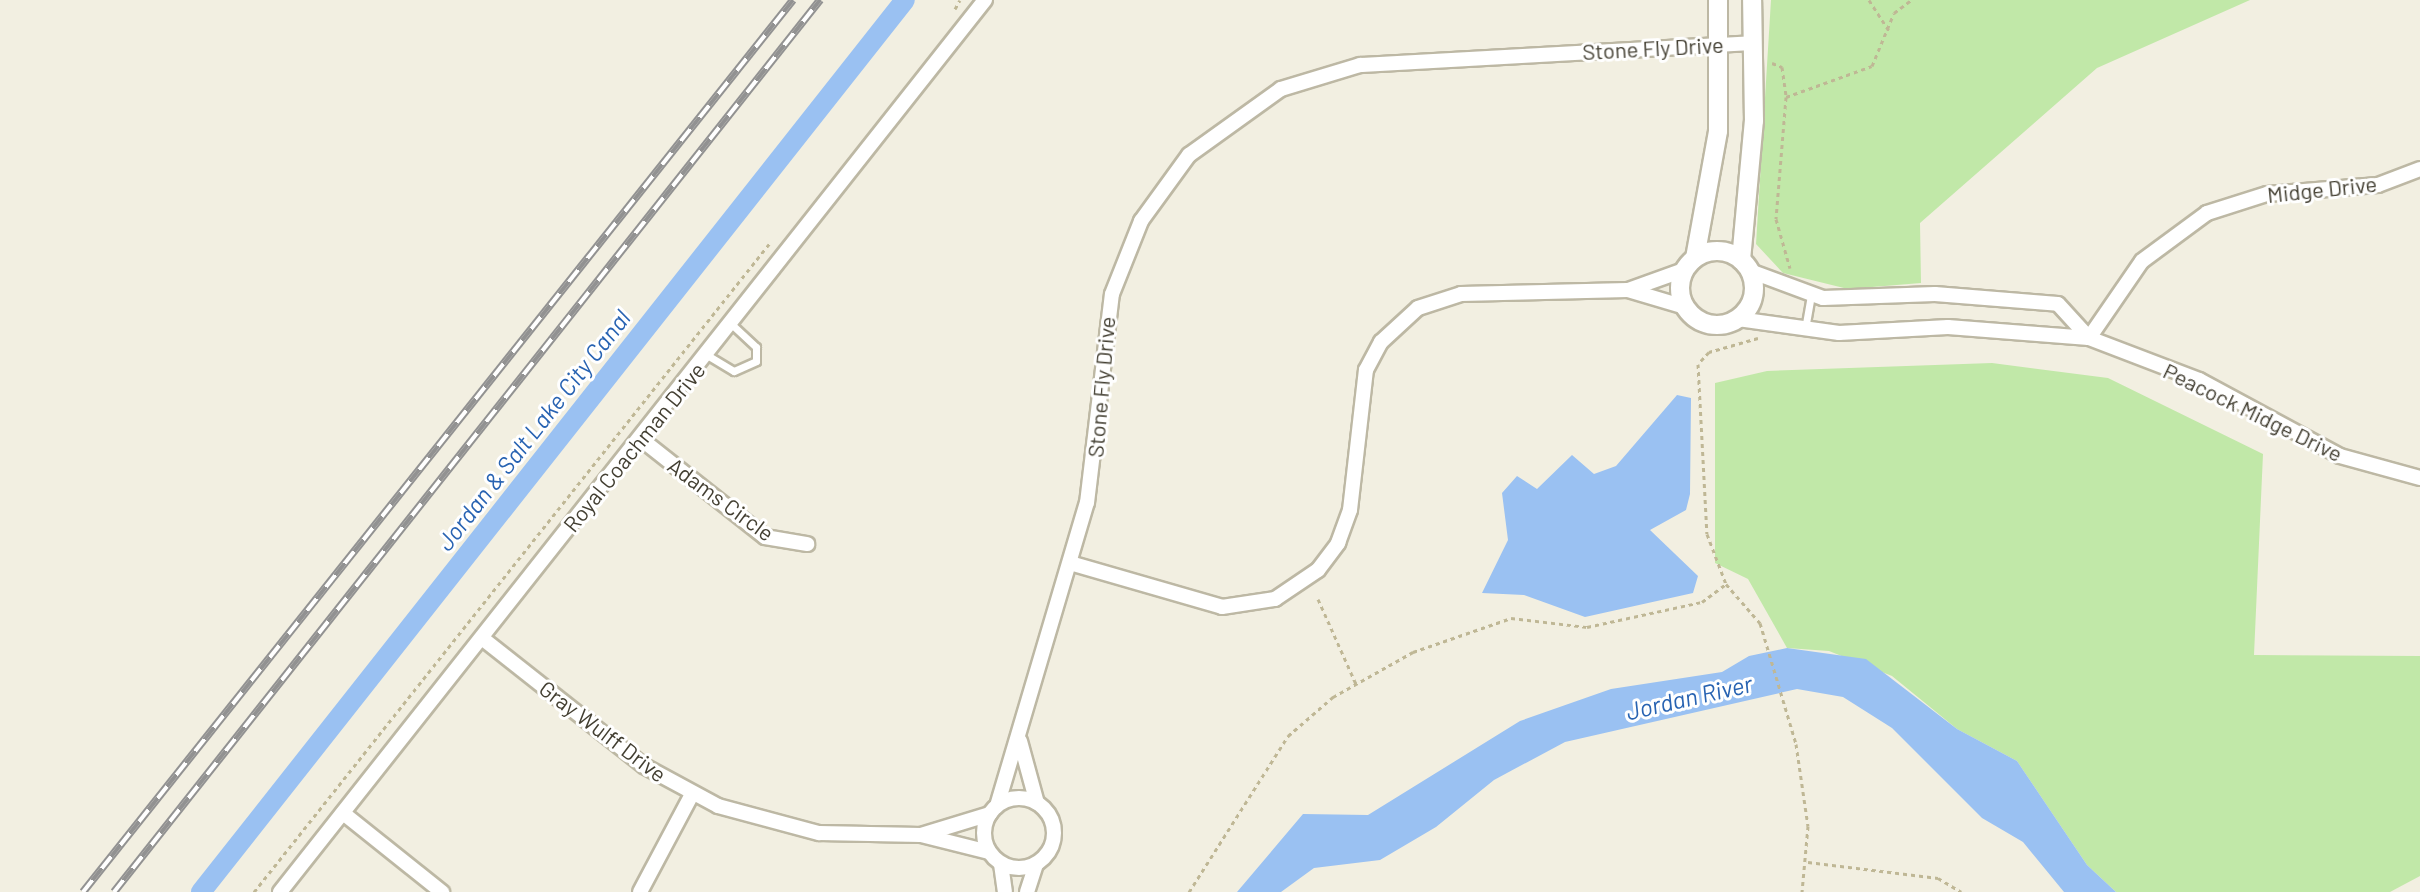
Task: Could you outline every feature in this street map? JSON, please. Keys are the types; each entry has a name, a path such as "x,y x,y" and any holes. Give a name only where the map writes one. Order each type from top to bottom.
{"street":[{"name":"Royal Coachman Drive","path":"280,892 732,325 985,0"},
{"path":"1685,307 1690,264 1716,145 1718,0"},
{"path":"1070,563 1222,607 1290,592 1329,558 1345,527 1362,383 1381,342 1405,317 1461,294 1628,290 1685,307 1708,324 1738,319 1754,292 1746,265 1752,0"},
{"name":"Stone Fly Drive","path":"993,810 1020,741 1093,475 1106,318 1119,269 1156,197 1206,139 1281,89 1360,65 1753,43"},
{"name":"Midge Drive","path":"2089,338 2142,261 2207,213 2267,194 2378,185 2420,169"},
{"path":"1628,290 1718,251 1746,265"},
{"name":"Peacock Midge Drive","path":"1746,265 1811,296 1967,294 2058,304 2089,338"},
{"name":"Peacock Midge Drive","path":"1738,319 1772,320 1805,329 1976,328 2089,338 2199,380 2340,456 2420,478"},
{"name":"Adams Circle","path":"641,439 765,537 807,544"},
{"name":"Gray Wulff Drive","path":"482,638 618,747 692,794 790,828 921,835 989,852"},
{"path":"1020,741 1037,803 1051,818 1054,839 1036,864 1027,892"},
{"path":"640,892 692,794"},
{"path":"1005,892 1001,864 989,852 984,829 993,810 1016,798 1037,803"},
{"name":"Gray Wulff Drive","path":"921,835 993,810"},
{"path":"343,813 442,892"},
{"path":"1001,864 1036,864"}],"lane":[{"path":"1805,329 1811,296"},
{"path":"707,355 734,371 756,361 756,347 732,325"}],"path":[{"path":"954,12 960,0"},
{"path":"1869,0 1889,31"},
{"path":"1786,97 1872,66 1894,13 1911,0"},
{"path":"1769,63 1781,65 1786,97 1776,219 1790,270 1785,285"},
{"path":"254,892 776,236"},
{"path":"1772,320 1765,336 1709,352 1698,364 1707,534 1726,584 1760,623 1789,720 1803,783 1808,862 1802,892"},
{"path":"1189,892 1288,736 1356,684 1413,652 1511,618 1587,627 1702,602 1726,584"},
{"path":"1318,599 1356,684"},
{"path":"1808,862 1938,878 1961,892"}],"green space":[{"path":"1771,0 2250,0 2097,68 1920,223 1921,283 1848,289 1783,273 1756,244"},
{"path":"1992,363 2108,378 2263,454 2254,655 2420,656 2420,876 2390,892 2116,892 2087,865 2017,761 1957,729 1892,676 1829,651 1787,648 1748,579 1715,563 1715,383 1767,371"}],"water":[{"path":"1677,395 1691,398 1690,494 1686,510 1650,530 1698,576 1693,593 1585,617 1524,595 1482,593 1508,540 1502,493 1517,476 1537,489 1572,455 1594,474 1616,466"},
{"name":"Jordan River","path":"1787,648 1866,659 1957,729 2017,761 2087,865 2116,892 2064,892 2023,842 1982,818 1892,728 1843,697 1797,689 1565,742 1494,780 1436,827 1380,860 1314,868 1281,892 1237,892 1303,814 1368,815 1520,721 1611,689 1722,672 1749,656"}],"waterway":[{"name":"Jordan & Salt Lake City Canal","path":"201,892 905,0"}],"railway":[{"path":"83,892 793,0"},
{"path":"114,892 820,0"}]}
